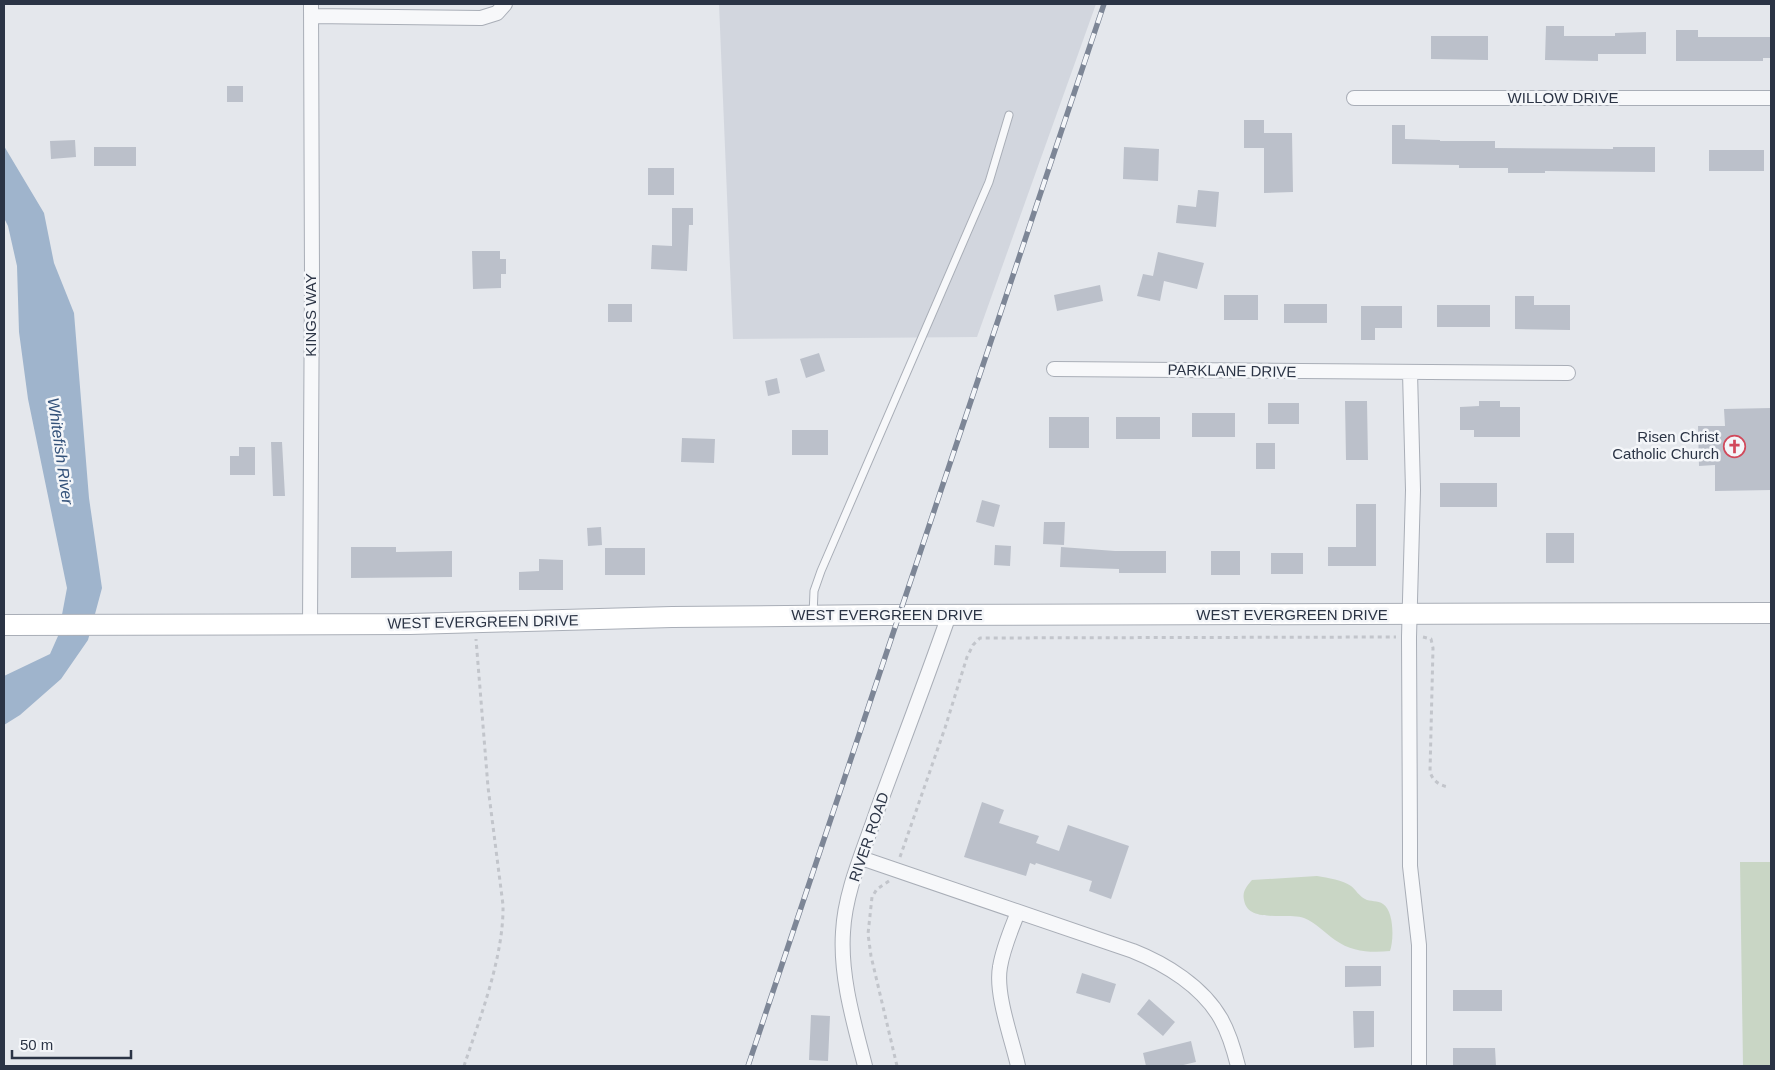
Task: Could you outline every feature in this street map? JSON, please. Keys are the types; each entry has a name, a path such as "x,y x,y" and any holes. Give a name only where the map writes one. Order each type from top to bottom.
{"street":[{"path":"311,10 481,18 498,13 505,4"},
{"name":"KINGS WAY","path":"310,625 311,10"},
{"name":"WILLOW DRIVE","path":"1354,98 1771,98"},
{"name":"PARKLANE DRIVE","path":"1054,369 1568,374"},
{"path":"1410,372 1413,490 1409,636 1410,850 1419,945 1419,1066"},
{"name":"WEST EVERGREEN DRIVE","path":"4,625 310,625 475,623 672,617 949,615 1771,613"},
{"name":"RIVER ROAD","path":"865,1066 853,1019 844,970 842,947 845,911 861,858 949,615"},
{"path":"861,858 1133,951 1161,964 1200,992 1212,1004 1227,1032 1238,1066"},
{"path":"1018,912 1002,958 999,980 1000,994 1018,1066"}],"lane":[{"path":"813,616 814,591 821,571 989,182 1008,114"}],"path":[{"path":"464,1066 498,955 503,920 503,906 488,787 475,623"},
{"path":"897,1066 871,956 868,934 872,896 877,889 890,880 895,870 945,728 967,657 973,645 980,638 1429,637 1432,643 1430,772 1432,778 1437,783 1448,787"}],"shaded area":[{"path":"719,4 1096,4 977,337 733,339"}],"green space":[{"path":"1740,862 1771,862 1771,1066 1743,1066"},
{"path":"1317,876 1344,882 1363,898 1381,903 1387,908 1392,926 1390,951 1369,952 1348,947 1304,918 1260,915 1247,907 1244,900 1244,891 1252,880"}],"water":[{"name":"Whitefish River","path":"4,146 44,213 54,263 74,313 89,498 102,588 88,640 61,679 20,715 4,725 4,676 50,654 58,636 67,588 28,399 19,332 17,266 8,226 4,218"}],"building":[{"path":"1546,26 1564,26 1564,36 1615,36 1615,33 1646,32 1646,54 1598,54 1598,61 1545,60"},
{"path":"1676,30 1698,30 1698,37 1771,37 1771,58 1763,58 1763,61 1676,61"},
{"path":"1431,36 1488,36 1488,60 1431,59"},
{"path":"227,86 243,86 243,102 227,102"},
{"path":"1244,120 1264,120 1264,133 1292,133 1293,192 1264,193 1264,148 1244,148"},
{"path":"1392,125 1405,125 1405,139 1495,141 1495,148 1613,149 1613,147 1655,147 1655,172 1545,171 1545,173 1508,173 1508,168 1459,168 1459,165 1392,164"},
{"path":"75,140 76,157 51,159 50,141"},
{"path":"94,147 136,147 136,166 94,166"},
{"path":"1124,147 1159,149 1158,181 1123,179"},
{"path":"1709,150 1764,150 1764,171 1709,171"},
{"path":"648,168 674,168 674,195 648,195"},
{"path":"1198,190 1219,192 1216,227 1176,223 1178,205 1196,207"},
{"path":"672,208 693,208 693,225 689,225 687,271 651,269 652,245 672,246"},
{"path":"472,251 500,251 500,259 506,259 506,274 501,274 501,288 473,289"},
{"path":"1158,252 1204,263 1197,289 1164,281 1160,301 1137,296 1143,274 1153,276"},
{"path":"1100,285 1103,301 1057,311 1054,295"},
{"path":"1224,295 1258,295 1258,320 1224,320"},
{"path":"1515,296 1534,296 1534,305 1570,305 1570,330 1515,329"},
{"path":"608,304 632,304 632,322 608,322"},
{"path":"1284,304 1327,304 1327,323 1284,323"},
{"path":"1437,305 1490,305 1490,327 1437,327"},
{"path":"1361,306 1402,306 1402,328 1375,328 1375,340 1361,340"},
{"path":"819,353 825,371 806,378 800,359"},
{"path":"777,378 780,393 768,396 765,381"},
{"path":"1345,401 1367,401 1368,460 1346,460"},
{"path":"1479,401 1500,401 1500,407 1520,407 1520,437 1474,437 1474,430 1460,430 1460,407 1479,406"},
{"path":"1268,403 1299,403 1299,424 1268,424"},
{"name":"Risen Christ Catholic Church","path":"1771,408 1771,490 1715,491 1715,465 1699,466 1698,426 1725,426 1724,409"},
{"path":"1192,413 1235,413 1235,437 1192,437"},
{"path":"1049,417 1089,417 1089,448 1049,448"},
{"path":"1116,417 1160,417 1160,439 1116,439"},
{"path":"792,430 828,430 828,455 792,455"},
{"path":"682,438 715,439 714,463 681,462"},
{"path":"271,442 282,442 285,496 273,496"},
{"path":"1256,443 1275,443 1275,469 1256,469"},
{"path":"239,447 255,447 255,475 230,475 230,456 239,456"},
{"path":"1440,483 1497,483 1497,507 1440,507"},
{"path":"982,500 1000,505 994,527 976,522"},
{"path":"1356,504 1376,504 1376,566 1328,566 1328,547 1356,547"},
{"path":"1044,522 1065,522 1064,545 1043,544"},
{"path":"601,527 602,545 588,546 587,528"},
{"path":"1546,533 1574,533 1574,563 1546,563"},
{"path":"995,545 1011,546 1010,566 994,565"},
{"path":"351,547 396,547 396,552 452,551 452,577 351,578"},
{"path":"1061,547 1115,551 1166,551 1166,573 1119,573 1119,569 1060,567"},
{"path":"605,548 645,548 645,575 605,575"},
{"path":"1211,551 1240,551 1240,575 1211,575"},
{"path":"1271,553 1303,553 1303,574 1271,574"},
{"path":"539,559 563,560 563,590 519,590 519,572 539,571"},
{"path":"982,802 1004,810 999,823 1039,836 1036,843 1059,851 1068,825 1129,846 1111,899 1089,891 1092,881 1036,863 1035,865 1030,863 1026,876 964,857"},
{"path":"1345,966 1381,966 1381,986 1345,987"},
{"path":"1082,973 1116,984 1110,1003 1076,993"},
{"path":"1453,990 1502,990 1502,1011 1453,1011"},
{"path":"1149,999 1175,1022 1163,1036 1137,1014"},
{"path":"1353,1011 1374,1011 1374,1047 1354,1048"},
{"path":"811,1015 830,1016 828,1061 809,1060"},
{"path":"1191,1041 1196,1062 1179,1066 1146,1066 1143,1053"},
{"path":"1453,1048 1495,1048 1496,1066 1453,1066"}],"railway":[{"path":"748,1066 1104,4"}],"place":[{"name":"Risen Christ Catholic Church","path":"1735,446"}]}
